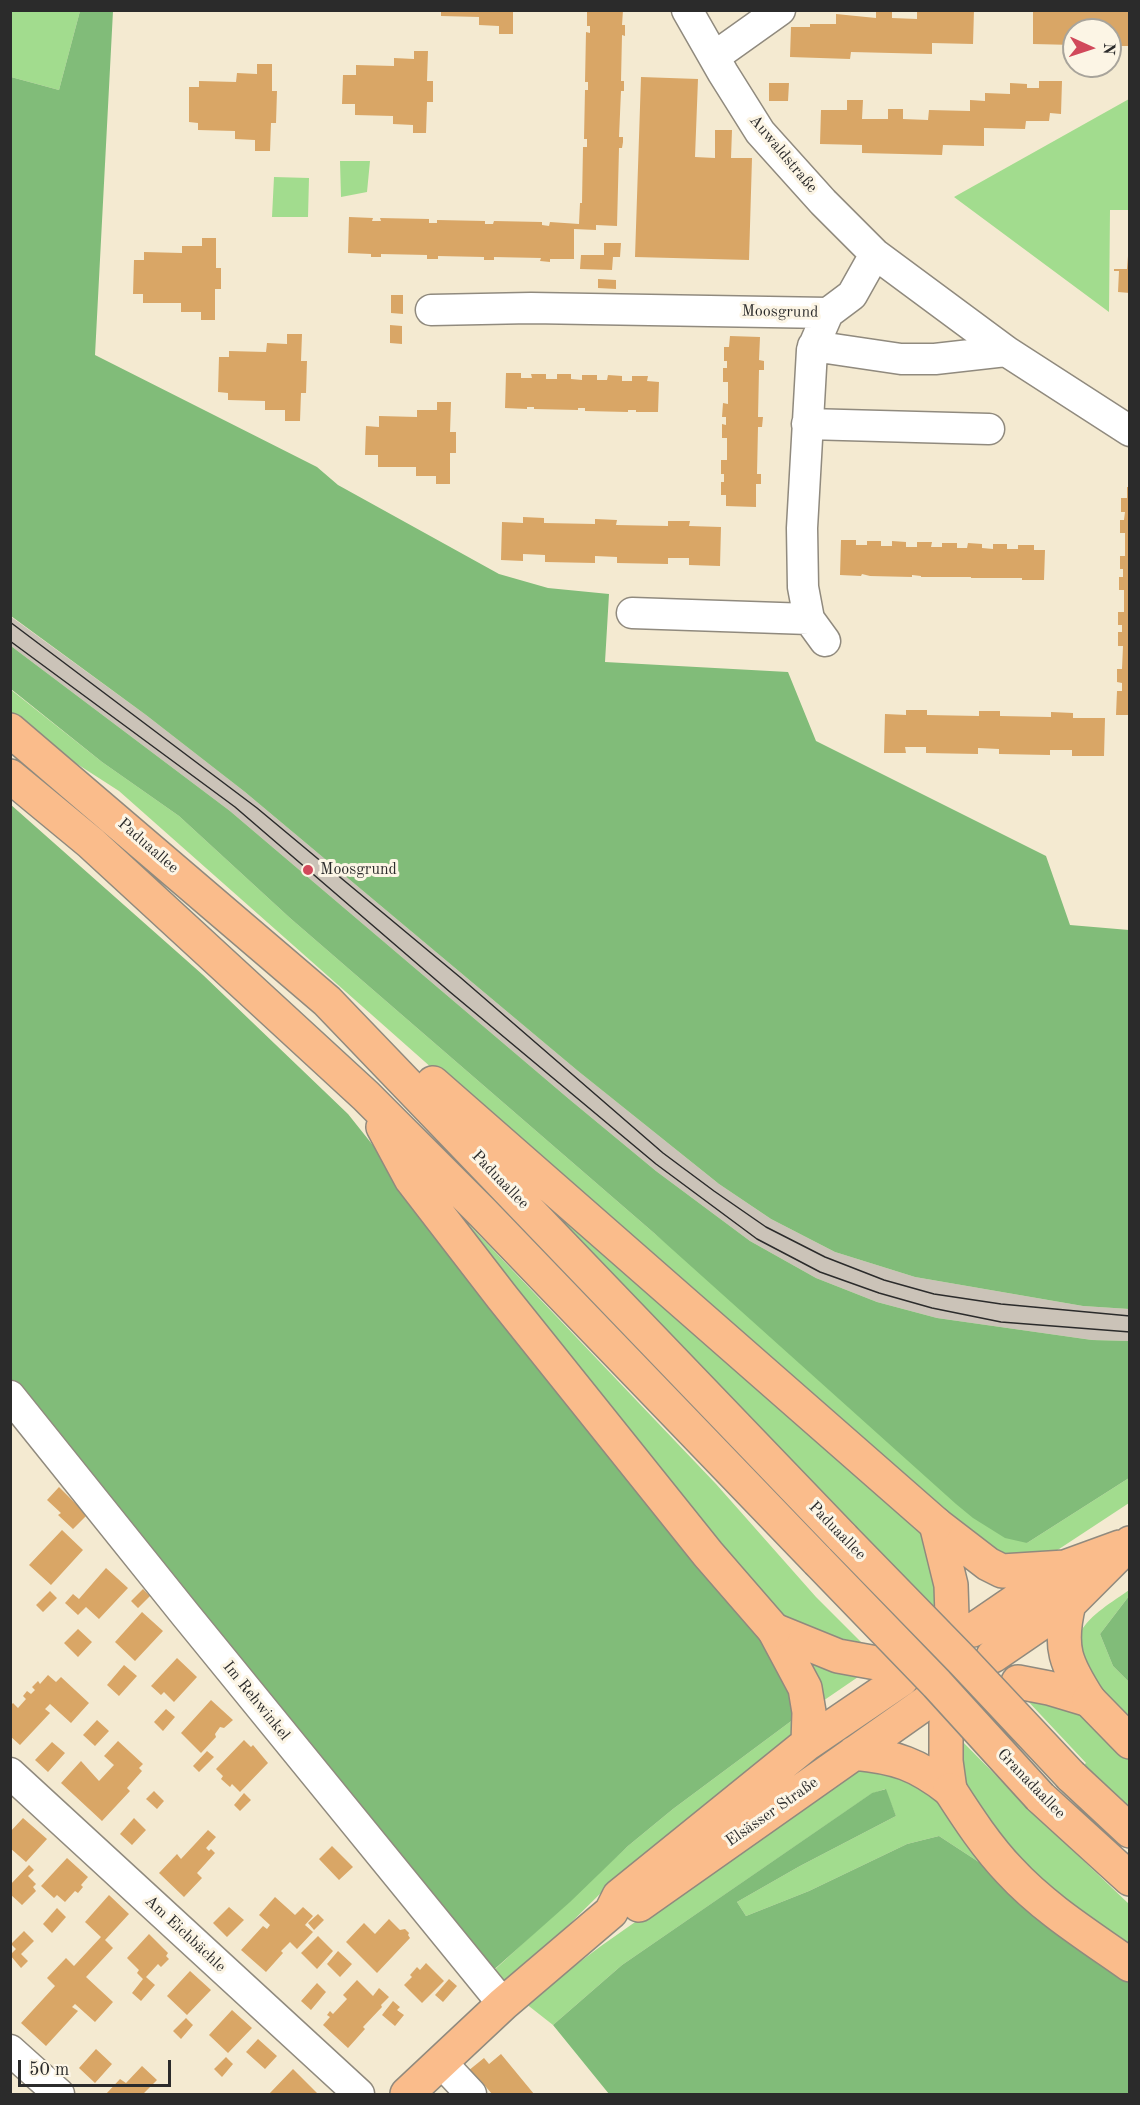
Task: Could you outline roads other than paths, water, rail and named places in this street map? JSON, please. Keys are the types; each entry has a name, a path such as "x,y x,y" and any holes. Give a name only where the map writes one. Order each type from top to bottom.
{"main road":[{"name":"Paduaallee","path":"10,730 327,1001 843,1538 970,1641"},
{"name":"Paduaallee","path":"10,776 91,843 366,1096 482,1212 818,1561 914,1689"},
{"path":"327,1001 422,1073 936,1524 988,1564 1002,1571 1065,1567 1128,1544"},
{"path":"366,1096 411,1179 502,1297 708,1554 774,1630 805,1688 809,1712 808,1743"},
{"path":"936,1524 951,1585 970,1641"},
{"path":"970,1641 1069,1605 1128,1544"},
{"path":"970,1641 1065,1567"},
{"path":"1069,1605 1063,1641 1070,1669 1089,1700 1130,1742"},
{"path":"774,1630 914,1689 946,1761 950,1790"},
{"name":"Granadaallee","path":"970,1641 1071,1776 1130,1831"},
{"path":"1018,1682 1049,1688 1089,1700"},
{"name":"Elsässer Straße","path":"611,1912 631,1910 802,1792 854,1753 914,1689"},
{"name":"Elsässer Straße","path":"407,2094 503,2004 611,1912 619,1896 808,1743 914,1689"},
{"name":"Granadaallee","path":"914,1689 1040,1797 1130,1879"},
{"path":"854,1753 882,1755 900,1760 926,1772 950,1790 969,1819 1010,1871 1062,1917 1130,1965"}],"street":[{"name":"Auwaldstraße","path":"687,10 760,132 823,202 875,254 1006,351 1130,431"},
{"path":"714,57 780,10"},
{"path":"828,313 852,296 875,254"},
{"name":"Moosgrund","path":"431,310 531,308 828,313 813,346 802,540 803,587 817,630 632,614"},
{"path":"813,346 900,359 935,359 1006,351"},
{"path":"807,424 989,429"},
{"name":"Im Rehwinkel","path":"10,1395 183,1612 503,2004"},
{"name":"Am Eichbächle","path":"10,1773 359,2094"},
{"path":"10,2050 59,2094"},
{"path":"441,2062 471,2094"}],"tram line":[{"path":"10,622 257,808 461,978 663,1153 766,1227 825,1257 884,1280 934,1294 1001,1304 1130,1316"},
{"path":"10,641 235,807 450,992 656,1164 757,1239 820,1272 879,1293 932,1308 1001,1322 1130,1332"}],"place":[{"name":"Moosgrund","path":"308,870"}]}
